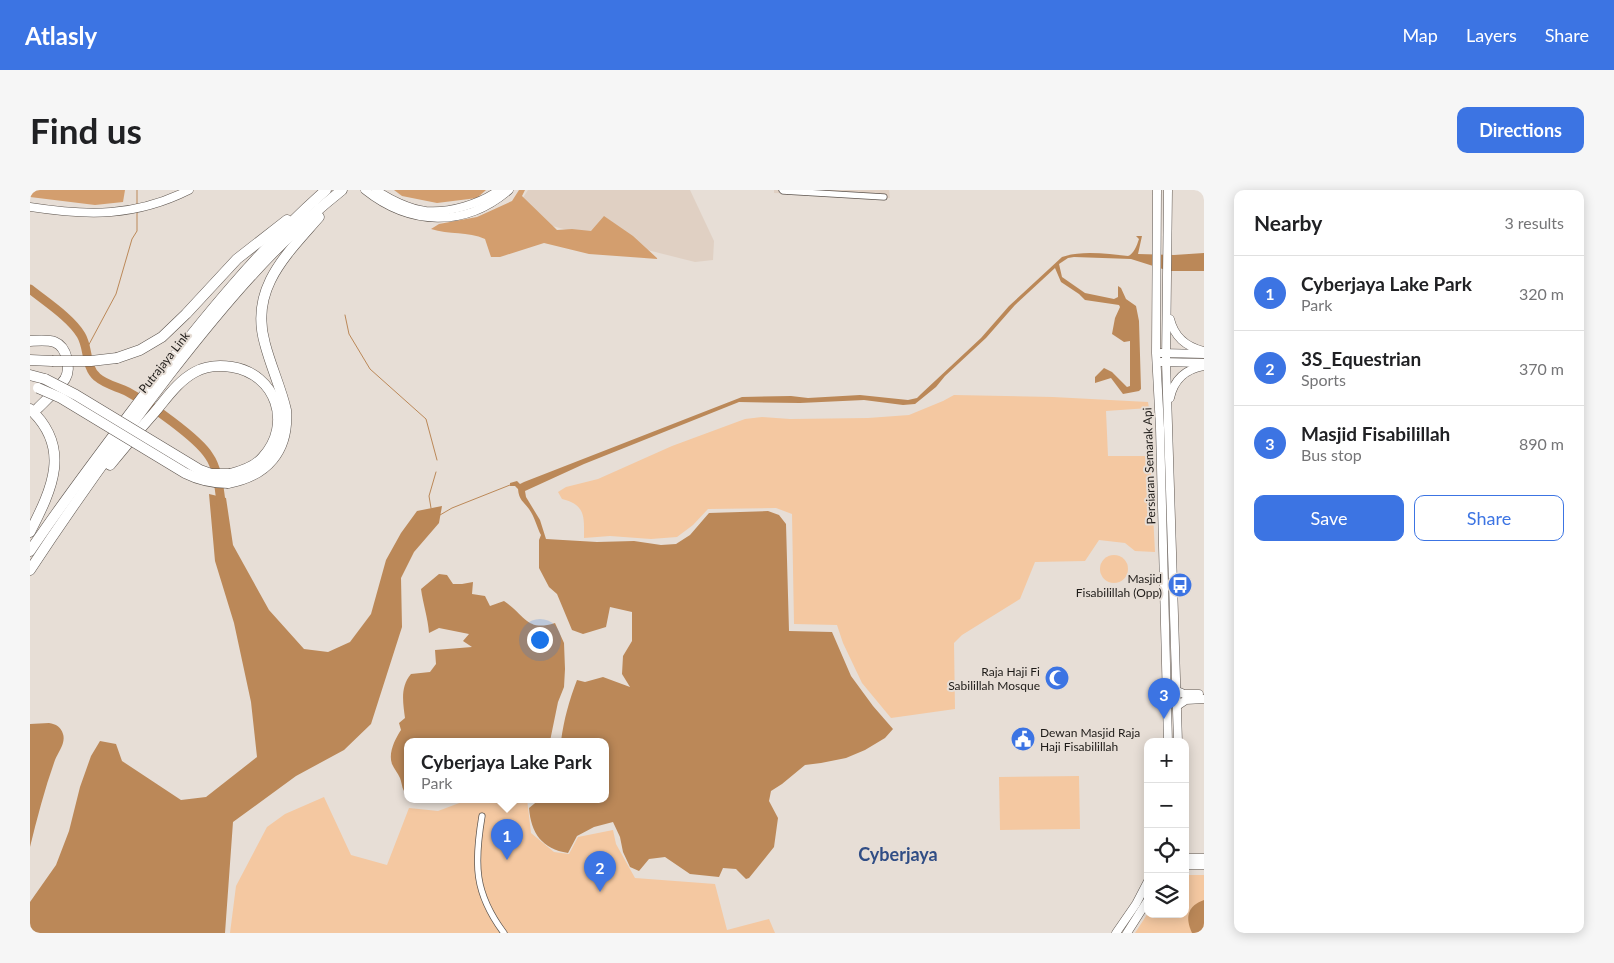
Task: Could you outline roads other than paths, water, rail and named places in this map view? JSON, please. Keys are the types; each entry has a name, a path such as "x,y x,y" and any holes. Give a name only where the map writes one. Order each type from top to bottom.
{"highway":[{"name":"Putrajaya Link","path":"30,570 69,510 230,288 297,216 328,195 342,190"},
{"name":"Putrajaya Link","path":"30,551 72,490 196,335 328,195"},
{"path":"30,375 38,384 76,395 200,470 229,478 247,478 262,471 269,464 282,443 287,422 286,410 264,343 261,308 268,284 280,262 327,207 328,195"},
{"path":"30,360 52,361 117,358 140,350 162,336 186,314 237,259 287,219 297,216"},
{"path":"30,341 54,341 58,343 65,351 68,367 64,380 34,408 53,445 55,472 43,508 30,532"},
{"path":"69,510 78,504 180,383 195,372 210,366 222,365 244,369 262,381 275,400 278,423 273,442 263,458 249,468 229,478"}],"main road":[{"path":"30,207 83,214 122,211 158,203 189,190"},
{"path":"365,190 398,210 420,217 436,218 455,216 481,209 509,190"},
{"path":"376,190 423,211 454,209 468,205 499,190"},
{"name":"Persiaran Semarak Api","path":"1158,190 1156,362 1160,428 1168,738"},
{"name":"Persiaran Semarak Api","path":"1168,190 1166,362 1178,738"},
{"path":"1168,297 1170,319 1176,334 1189,346 1204,352"},
{"path":"1156,353 1204,352"},
{"path":"1156,362 1204,364"},
{"path":"1168,420 1169,399 1176,381 1190,369 1204,364"},
{"path":"1177,691 1184,694 1204,694"},
{"path":"1177,706 1186,700 1204,699"},
{"path":"1189,858 1204,858"},
{"path":"1189,865 1204,865"},
{"path":"1116,933 1144,889"},
{"path":"1127,933 1144,906"}],"street":[{"path":"782,190 884,196"},
{"path":"482,816 477,862 482,896 492,916 504,933"}],"waterway":[{"path":"137,190 137,204"},
{"path":"86,350 116,294 132,239 137,231 137,211"},
{"path":"30,289 65,316 77,329 83,340 93,373 97,377 148,404 172,421 203,449 215,468 222,508"},
{"path":"345,315 349,334 370,369 426,419 437,460"},
{"path":"431,508 429,496 436,472"},
{"path":"440,515 452,508 510,485"}],"place":[{"name":"Masjid Fisabilillah (Opp)","path":"1180,585"},
{"name":"Raja Haji Fi Sabilillah Mosque","path":"1057,678"},
{"name":"Masjid Fisabilillah","path":"1164,719"},
{"name":"Dewan Masjid Raja Haji Fisabilillah","path":"1023,739"},
{"name":"Cyberjaya Lake Park","path":"507,860"},
{"name":"3S_Equestrian","path":"600,892"}],"district":[{"name":"Cyberjaya","path":"898,854"}]}
